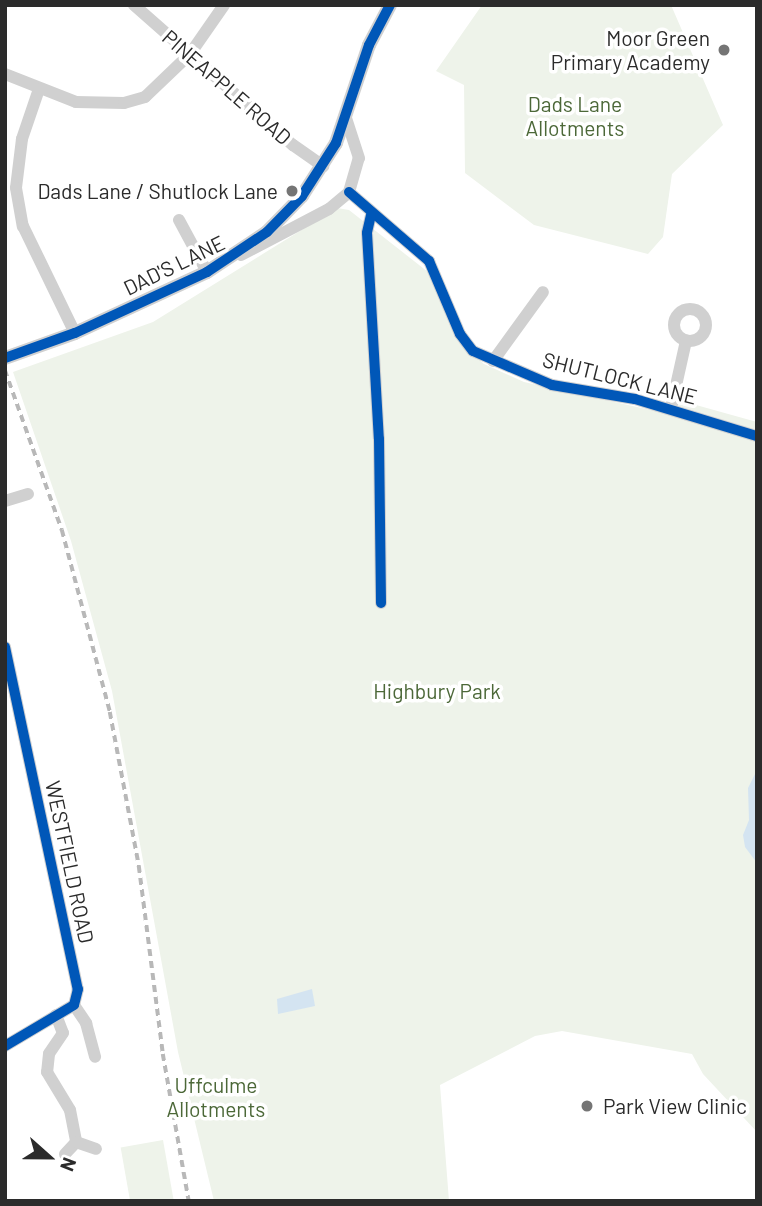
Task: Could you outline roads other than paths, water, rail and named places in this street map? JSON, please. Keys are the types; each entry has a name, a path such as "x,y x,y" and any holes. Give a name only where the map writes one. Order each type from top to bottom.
{"street":[{"name":"PINEAPPLE ROAD","path":"134,5 293,145 323,166"},
{"path":"5,74 39,89 86,103 124,103 145,97 190,54 224,5"},
{"name":"DAD'S LANE","path":"5,358 75,333 207,272 236,257 279,220 323,166 346,118 369,45 390,5"},
{"path":"39,89 22,139 16,188 23,226 75,333"},
{"path":"236,257 329,209 349,192 359,158 346,118"},
{"name":"SHUTLOCK LANE","path":"349,192 371,215 429,261 460,334 474,351 552,385 671,408 757,436"},
{"path":"371,215 367,233 379,439 381,603"},
{"path":"178,220 207,272"},
{"path":"492,361 543,292"},
{"path":"671,408 686,341"},
{"path":"5,501 28,494"},
{"name":"WESTFIELD ROAD","path":"5,647 78,989 74,1005"},
{"path":"5,1046 74,1005 86,1023 94,1057"},
{"path":"56,1015 63,1033 49,1054 47,1072 70,1110 76,1142"},
{"path":"76,1142 96,1149"},
{"path":"65,1154 76,1142"}],"water":[{"path":"757,770 757,863 745,847 743,835 749,820 748,788"},
{"path":"312,989 315,1006 278,1014 277,999"}],"railway":[{"path":"5,370 62,530 110,712 139,866 163,1054 189,1201"}],"place":[{"name":"Moor Green Primary Academy","path":"724,50"},
{"name":"Dads Lane / Shutlock Lane","path":"292,191"},
{"name":"Park View Clinic","path":"587,1106"}],"park label":[{"name":"Dads Lane Allotments","path":"575,116"},
{"name":"Highbury Park","path":"437,691"},
{"name":"Uffculme Allotments","path":"216,1097"}]}
